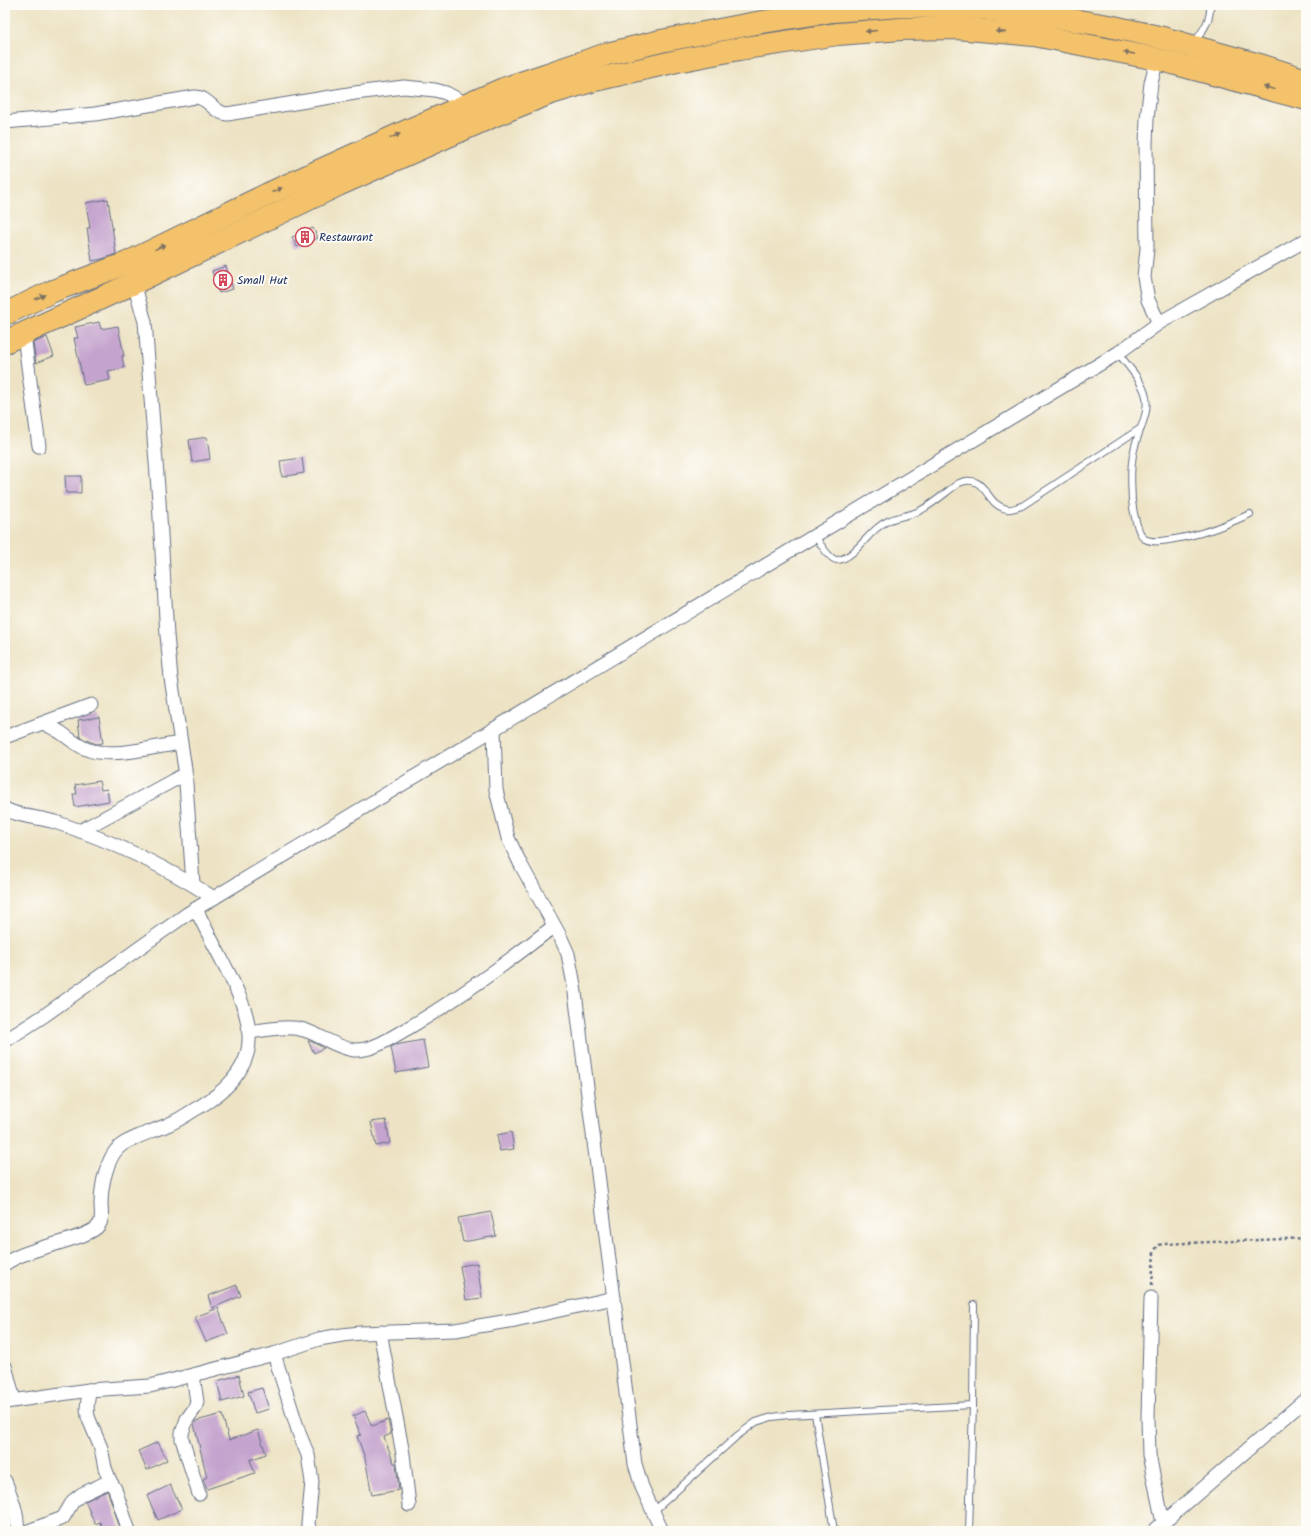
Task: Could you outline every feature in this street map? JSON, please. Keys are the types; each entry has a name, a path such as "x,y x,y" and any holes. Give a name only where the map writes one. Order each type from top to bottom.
{"highway":[{"path":"5,314 53,291 127,262 275,191 503,89 556,70 615,52 741,25 833,11 901,6 980,8 1029,13 1109,26 1191,46 1306,80"},
{"path":"14,337 134,283 338,185 498,114 548,94 595,80 677,61 739,49 838,34 901,29 956,28 1034,35 1157,59 1306,99"}],"street":[{"path":"1157,59 1149,94 1146,125 1147,243 1144,277 1148,300 1159,323"},
{"path":"5,122 95,114 195,97 204,98 218,112 226,114 355,93 404,88 435,90 446,93 468,105"},
{"path":"5,1042 196,909 1118,353 1159,323 1306,240"},
{"path":"134,283 145,322 159,501 167,635 171,678 185,774 193,884"},
{"path":"14,337 27,369 33,398 39,446"},
{"path":"5,737 91,705"},
{"path":"44,723 88,750 99,752 138,750 180,743"},
{"path":"494,730 496,790 508,838 568,954 574,985 635,1464 642,1487 662,1531"},
{"path":"80,831 185,774"},
{"path":"5,809 22,815 58,822 104,840 193,884 214,898"},
{"path":"5,1264 25,1253 80,1236 95,1229 99,1225 101,1219 102,1190 109,1163 115,1151 122,1144 131,1139 167,1125 196,1110 221,1092 234,1080 242,1067 248,1050 249,1032 245,1012 238,991 196,909"},
{"path":"249,1032 287,1028 303,1030 337,1045 354,1050 366,1049 382,1043 455,999 515,957 554,926"},
{"path":"5,1366 10,1401 89,1390 150,1386 274,1354 319,1339 342,1335 380,1332 455,1330 515,1320 614,1298"},
{"path":"1151,1298 1148,1418 1149,1455 1158,1527"},
{"path":"380,1332 403,1454 409,1505"},
{"path":"274,1354 299,1433 308,1455 312,1482 308,1524 310,1531"},
{"path":"193,1375 197,1402 182,1432 182,1439 199,1494"},
{"path":"89,1390 87,1408 88,1417 101,1448 105,1468 110,1481 115,1488 129,1531"},
{"path":"1158,1527 1306,1399"},
{"path":"5,1481 14,1504 18,1524 17,1531"},
{"path":"28,1531 64,1518 73,1501 82,1494 110,1481"}],"lane":[{"path":"1191,46 1205,28 1209,19 1210,5"},
{"path":"1118,353 1138,379 1145,394 1145,416 1140,428 1132,461 1130,480 1133,507 1139,532 1144,539 1151,542 1201,534 1250,514"},
{"path":"815,536 831,557 839,560 854,551 885,522 921,510 965,481 976,482 1001,508 1008,510 1022,506 1140,428"},
{"path":"969,1531 973,1405 974,1304"},
{"path":"654,1511 737,1436 756,1422 772,1417 973,1405"},
{"path":"815,1414 834,1531"}],"path":[{"path":"1151,1298 1154,1252 1158,1245 1306,1238"}],"building":[{"path":"108,199 116,254 92,261 87,228 90,228 86,203"},
{"name":"Restaurant","path":"313,228 318,238 297,247 292,237"},
{"name":"Small Hut","path":"226,266 233,289 219,293 212,271"},
{"path":"99,322 101,329 118,326 124,356 122,356 124,368 108,371 110,380 84,385 74,338 78,338 75,327"},
{"path":"47,337 54,356 36,363 33,343"},
{"path":"207,437 210,459 192,462 189,440"},
{"path":"302,458 304,473 282,477 280,461"},
{"path":"65,476 81,476 81,493 66,493"},
{"path":"99,717 103,743 97,744 80,737 78,720"},
{"path":"99,781 101,790 107,789 109,801 75,807 73,794 77,794 75,785"},
{"path":"423,1040 428,1067 396,1073 391,1047"},
{"path":"308,1041 310,1041 324,1048 314,1053"},
{"path":"386,1120 390,1143 376,1146 371,1122"},
{"path":"511,1132 514,1149 500,1151 497,1135"},
{"path":"491,1212 496,1236 463,1242 458,1218"},
{"path":"477,1263 482,1298 466,1300 460,1266"},
{"path":"237,1285 241,1296 212,1308 208,1296"},
{"path":"218,1308 228,1334 206,1342 195,1317"},
{"path":"239,1375 244,1396 222,1402 217,1381"},
{"path":"262,1388 269,1409 255,1413 248,1392"},
{"path":"365,1411 372,1426 388,1420 391,1434 384,1437 394,1463 396,1463 399,1490 372,1495 365,1458 357,1436 361,1435 353,1416"},
{"path":"222,1414 229,1440 258,1430 266,1454 250,1460 255,1473 207,1489 203,1479 207,1477 194,1424 196,1421"},
{"path":"158,1442 167,1460 147,1470 138,1451"},
{"path":"170,1485 182,1509 158,1520 147,1496"},
{"path":"107,1491 121,1531 103,1531 100,1522 95,1524 85,1501"}],"place":[{"name":"Restaurant","path":"305,237"},
{"name":"Small Hut","path":"223,280"}]}
